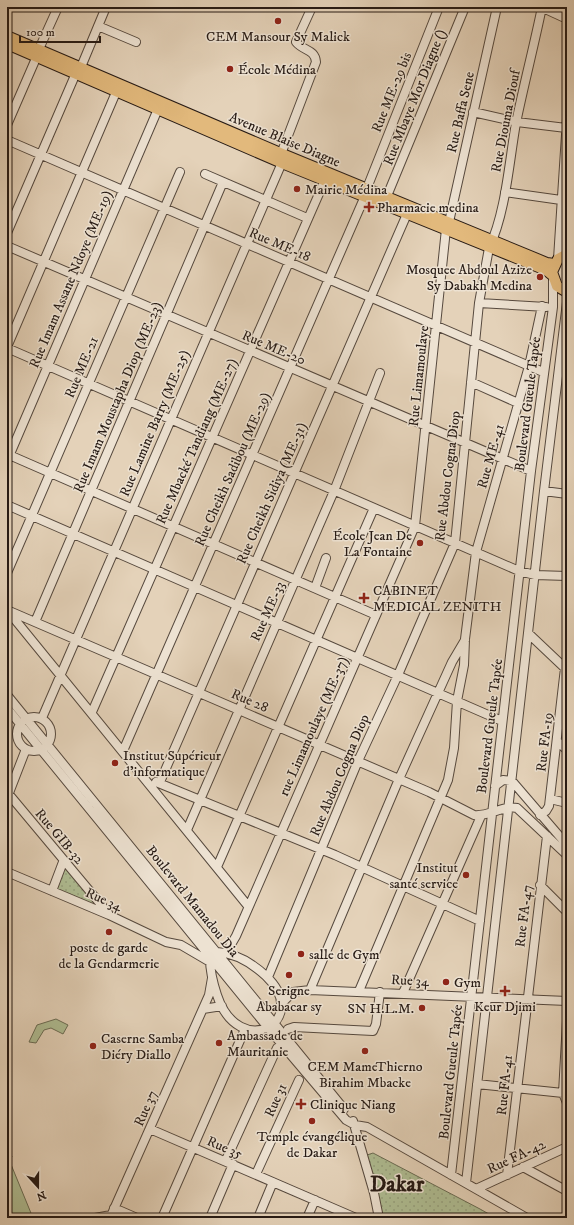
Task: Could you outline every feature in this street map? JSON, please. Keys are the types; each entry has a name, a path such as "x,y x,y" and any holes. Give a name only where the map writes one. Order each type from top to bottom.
{"main road":[{"name":"Avenue Blaise Diagne","path":"7,36 38,53 366,192 407,214 447,226"},
{"name":"Avenue Blaise Diagne","path":"7,44 38,53"},
{"name":"Avenue Blaise Diagne","path":"78,70 158,109 283,157 324,180 366,192 388,196 447,226 528,259 547,263 560,259"},
{"name":"Avenue Blaise Diagne","path":"528,259 553,278 559,288 567,292"},
{"path":"553,278 560,259"}],"street":[{"path":"7,125 58,7"},
{"path":"7,233 106,7"},
{"name":"Rue Lamine Barry (ME-25)","path":"42,718 170,419 247,244 283,157 316,62 314,55 311,52 296,42 312,7"},
{"name":"Rue ME-29 bis","path":"366,192 439,7"},
{"name":"Rue Mbaye Mor Diagne ()","path":"388,196 465,7"},
{"name":"Rue Baffa Sene","path":"447,226 497,7"},
{"path":"542,7 567,18"},
{"name":"Rue Diouma Diouf","path":"491,244 505,192 516,122 542,7"},
{"path":"98,26 136,42"},
{"path":"117,90 83,173 7,348 519,571 535,575 567,576"},
{"name":"Rue Imam Assane Ndoye (ME-19)","path":"8,457 158,109"},
{"path":"474,112 516,122 566,128"},
{"path":"560,259 561,200 567,119"},
{"name":"Rue ME-18","path":"7,140 543,372"},
{"name":"Rue ME-21","path":"7,573 180,172"},
{"path":"205,174 308,218"},
{"name":"Rue Mbacké Tandiang (ME-27)","path":"92,712 324,180"},
{"name":"Rue Imam Moustapha Diop (ME-23)","path":"35,622 223,182"},
{"name":"Rue Cheikh Sadibou (ME-29)","path":"123,751 366,192"},
{"path":"505,192 561,200"},
{"name":"Rue Cheikh Sidiya (ME-31)","path":"160,782 407,214"},
{"name":"Rue Limamoulaye","path":"415,526 447,226"},
{"name":"Rue Abdou Cogna Diop","path":"268,977 358,761 398,676 455,543 478,303 491,244"},
{"name":"Rue ME-20","path":"7,246 531,471"},
{"name":"Boulevard Gueule Tapée","path":"451,1175 519,571 543,372 553,307 553,278"},
{"name":"Boulevard Gueule Tapée","path":"466,1183 544,491 567,302"},
{"path":"478,303 553,307"},
{"name":"Rue ME-41","path":"359,991 402,886 441,798 451,767 457,701 464,665 465,639 476,552 529,366 542,306"},
{"name":"Rue ME-33","path":"187,830 238,709 334,491 380,374"},
{"path":"471,382 518,403"},
{"path":"8,457 132,508 376,615"},
{"path":"544,491 567,494"},
{"path":"7,505 502,721"},
{"path":"217,867 280,727 316,640 374,508"},
{"name":"rue Limamoulaye (ME-37)","path":"226,953 236,936 415,526"},
{"path":"316,588 326,558"},
{"path":"7,610 92,712 248,906"},
{"name":"Rue 28","path":"7,610 358,761 441,798 474,815 481,816"},
{"path":"529,634 566,669"},
{"path":"310,990 399,779 452,662 465,639"},
{"path":"452,662 464,665"},
{"name":"Rue FA-19","path":"540,815 548,808 550,799 566,669"},
{"name":"Boulevard Mamadou Dia","path":"7,695 23,721 213,957 347,1112 355,1125"},
{"name":"Boulevard Mamadou Dia","path":"7,708 23,721"},
{"path":"34,716 42,718 48,723 52,730 51,738 44,747 32,751 26,749 20,744 17,737 23,721 34,716"},
{"path":"557,741 567,750"},
{"path":"8,795 26,749"},
{"path":"146,780 160,782 321,850 480,921"},
{"path":"495,786 503,780 512,781 567,845"},
{"name":"Rue GIB-32","path":"8,795 109,915"},
{"path":"550,799 567,803"},
{"path":"403,993 481,816 508,808 513,808 520,811 567,855"},
{"name":"Rue FA-47","path":"526,999 547,836"},
{"path":"52,891 64,862"},
{"name":"Rue 34","path":"7,872 109,915 166,942 181,945 213,957"},
{"path":"540,885 567,912"},
{"path":"226,953 248,962 268,977 275,986 281,1004 278,1018 272,1025 255,1031 245,1029 234,1022 222,1006 212,978 213,957 226,953"},
{"name":"Rue 37","path":"112,1214 210,995 212,978"},
{"path":"275,986 293,992 281,1004"},
{"name":"Rue 34","path":"293,992 310,990 359,991 567,1001"},
{"path":"288,1029 294,1027 373,1031 376,1024 380,992"},
{"name":"Rue FA-41","path":"507,1175 526,999"},
{"path":"203,1009 222,1006"},
{"path":"567,1021 563,1093 567,1103"},
{"name":"Boulevard Mamadou Dia","path":"272,1025 346,1120"},
{"path":"162,1218 245,1029"},
{"path":"210,1218 229,1162 277,1048"},
{"name":"Rue 31","path":"256,1174 299,1080"},
{"path":"477,1084 563,1093"},
{"path":"346,1120 355,1125 367,1127 527,1218"},
{"path":"346,1120 379,1215"},
{"path":"355,1125 379,1215"},
{"path":"359,1144 362,1132 367,1127"},
{"name":"Rue 35","path":"150,1129 355,1218"},
{"name":"Rue FA-42","path":"476,1189 567,1147"},
{"path":"523,1167 567,1191"},
{"path":"258,1218 273,1182"},
{"path":"307,1218 315,1200"},
{"path":"95,1218 112,1214 138,1218"}],"green space":[{"path":"65,867 100,908 56,890"},
{"path":"56,1019 68,1025 63,1034 51,1028 44,1030 36,1043 29,1042 37,1025"},
{"path":"373,1153 496,1218 384,1218 364,1156"},
{"path":"7,1154 12,1156 10,1162 33,1218 7,1218"}],"place":[{"name":"CEM Mansour Sy Malick","path":"278,21"},
{"name":"École Médina","path":"230,69"},
{"name":"Mairie Médina","path":"297,189"},
{"name":"Pharmacie medina","path":"369,207"},
{"name":"Mosquee Abdoul Azize Sy Dabakh Medina","path":"540,277"},
{"name":"École Jean De La Fontaine","path":"420,543"},
{"name":"CABINET MEDICAL ZENITH","path":"364,598"},
{"name":"Institut Supérieur d'informatique","path":"115,763"},
{"name":"Institut santé service","path":"466,875"},
{"name":"poste de garde de la Gendarmerie","path":"109,932"},
{"name":"salle de Gym","path":"301,954"},
{"name":"Serigne Ababacar sy","path":"289,975"},
{"name":"Gym","path":"446,982"},
{"name":"Keur Djimi","path":"505,991"},
{"name":"SN H.L.M.","path":"422,1008"},
{"name":"Ambassade de Mauritanie","path":"219,1043"},
{"name":"Caserne Samba Diéry Diallo","path":"93,1046"},
{"name":"CEM MameThierno Birahim Mbacke","path":"365,1051"},
{"name":"Clinique Niang","path":"301,1104"},
{"name":"Temple évangélique de Dakar","path":"312,1121"}],"district":[{"name":"Dakar","path":"397,1183"}]}
